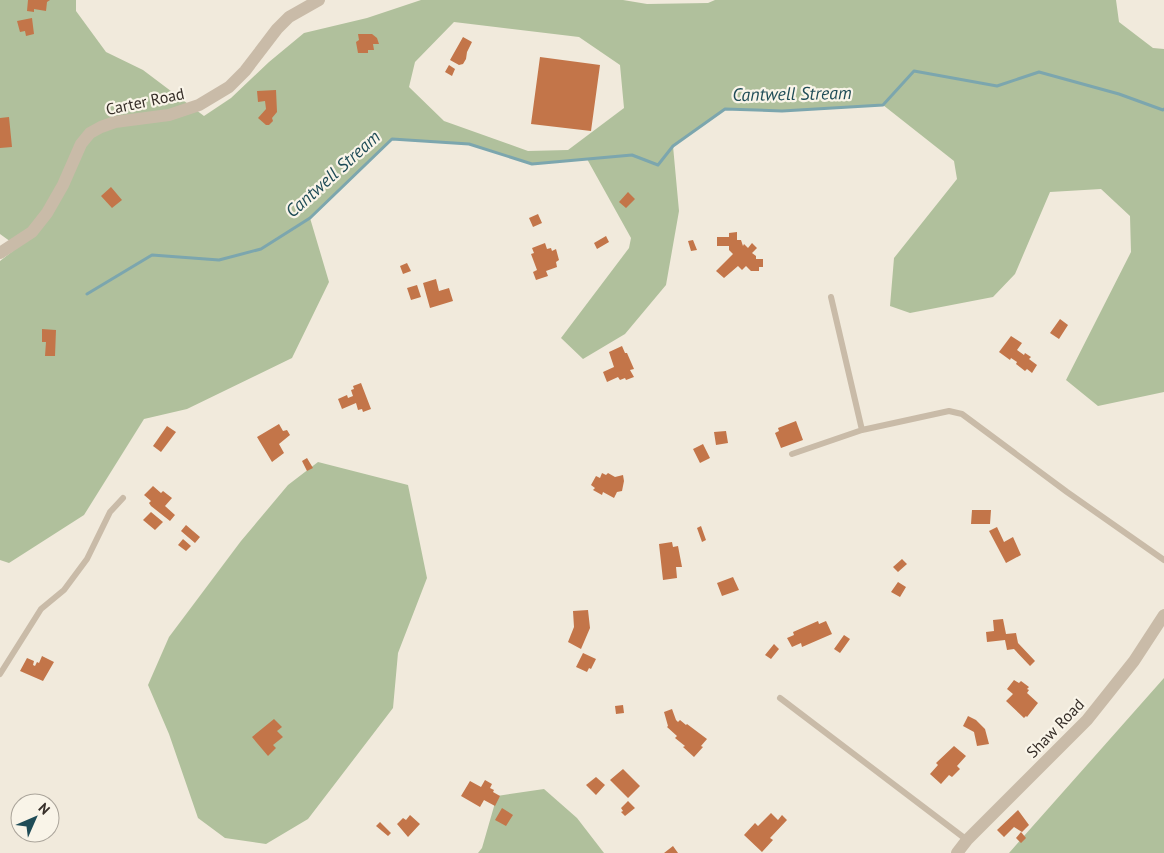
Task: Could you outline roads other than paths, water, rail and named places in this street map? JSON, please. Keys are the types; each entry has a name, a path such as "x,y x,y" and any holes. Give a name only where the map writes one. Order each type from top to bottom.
{"street":[{"name":"Carter Road","path":"0,253 32,232 47,213 63,185 81,144 90,133 101,126 115,122 169,115 199,105 229,86 245,71 277,29 289,17 319,0"},
{"name":"Shaw Road","path":"957,853 1087,720 1134,661 1164,615"}],"lane":[{"path":"832,298 862,430"},
{"path":"792,454 862,430 949,411 962,414 1067,492 1164,560"},
{"path":"0,674 41,609 64,590 87,559 110,512 123,498"},
{"path":"780,698 968,840"}],"waterway":[{"name":"Cantwell Stream","path":"87,294 152,255 219,260 261,249 310,218 392,139 469,144 532,164 632,155 658,165 673,146 725,109 782,111 883,105 914,71 997,86 1039,72 1119,94 1164,109"}]}
